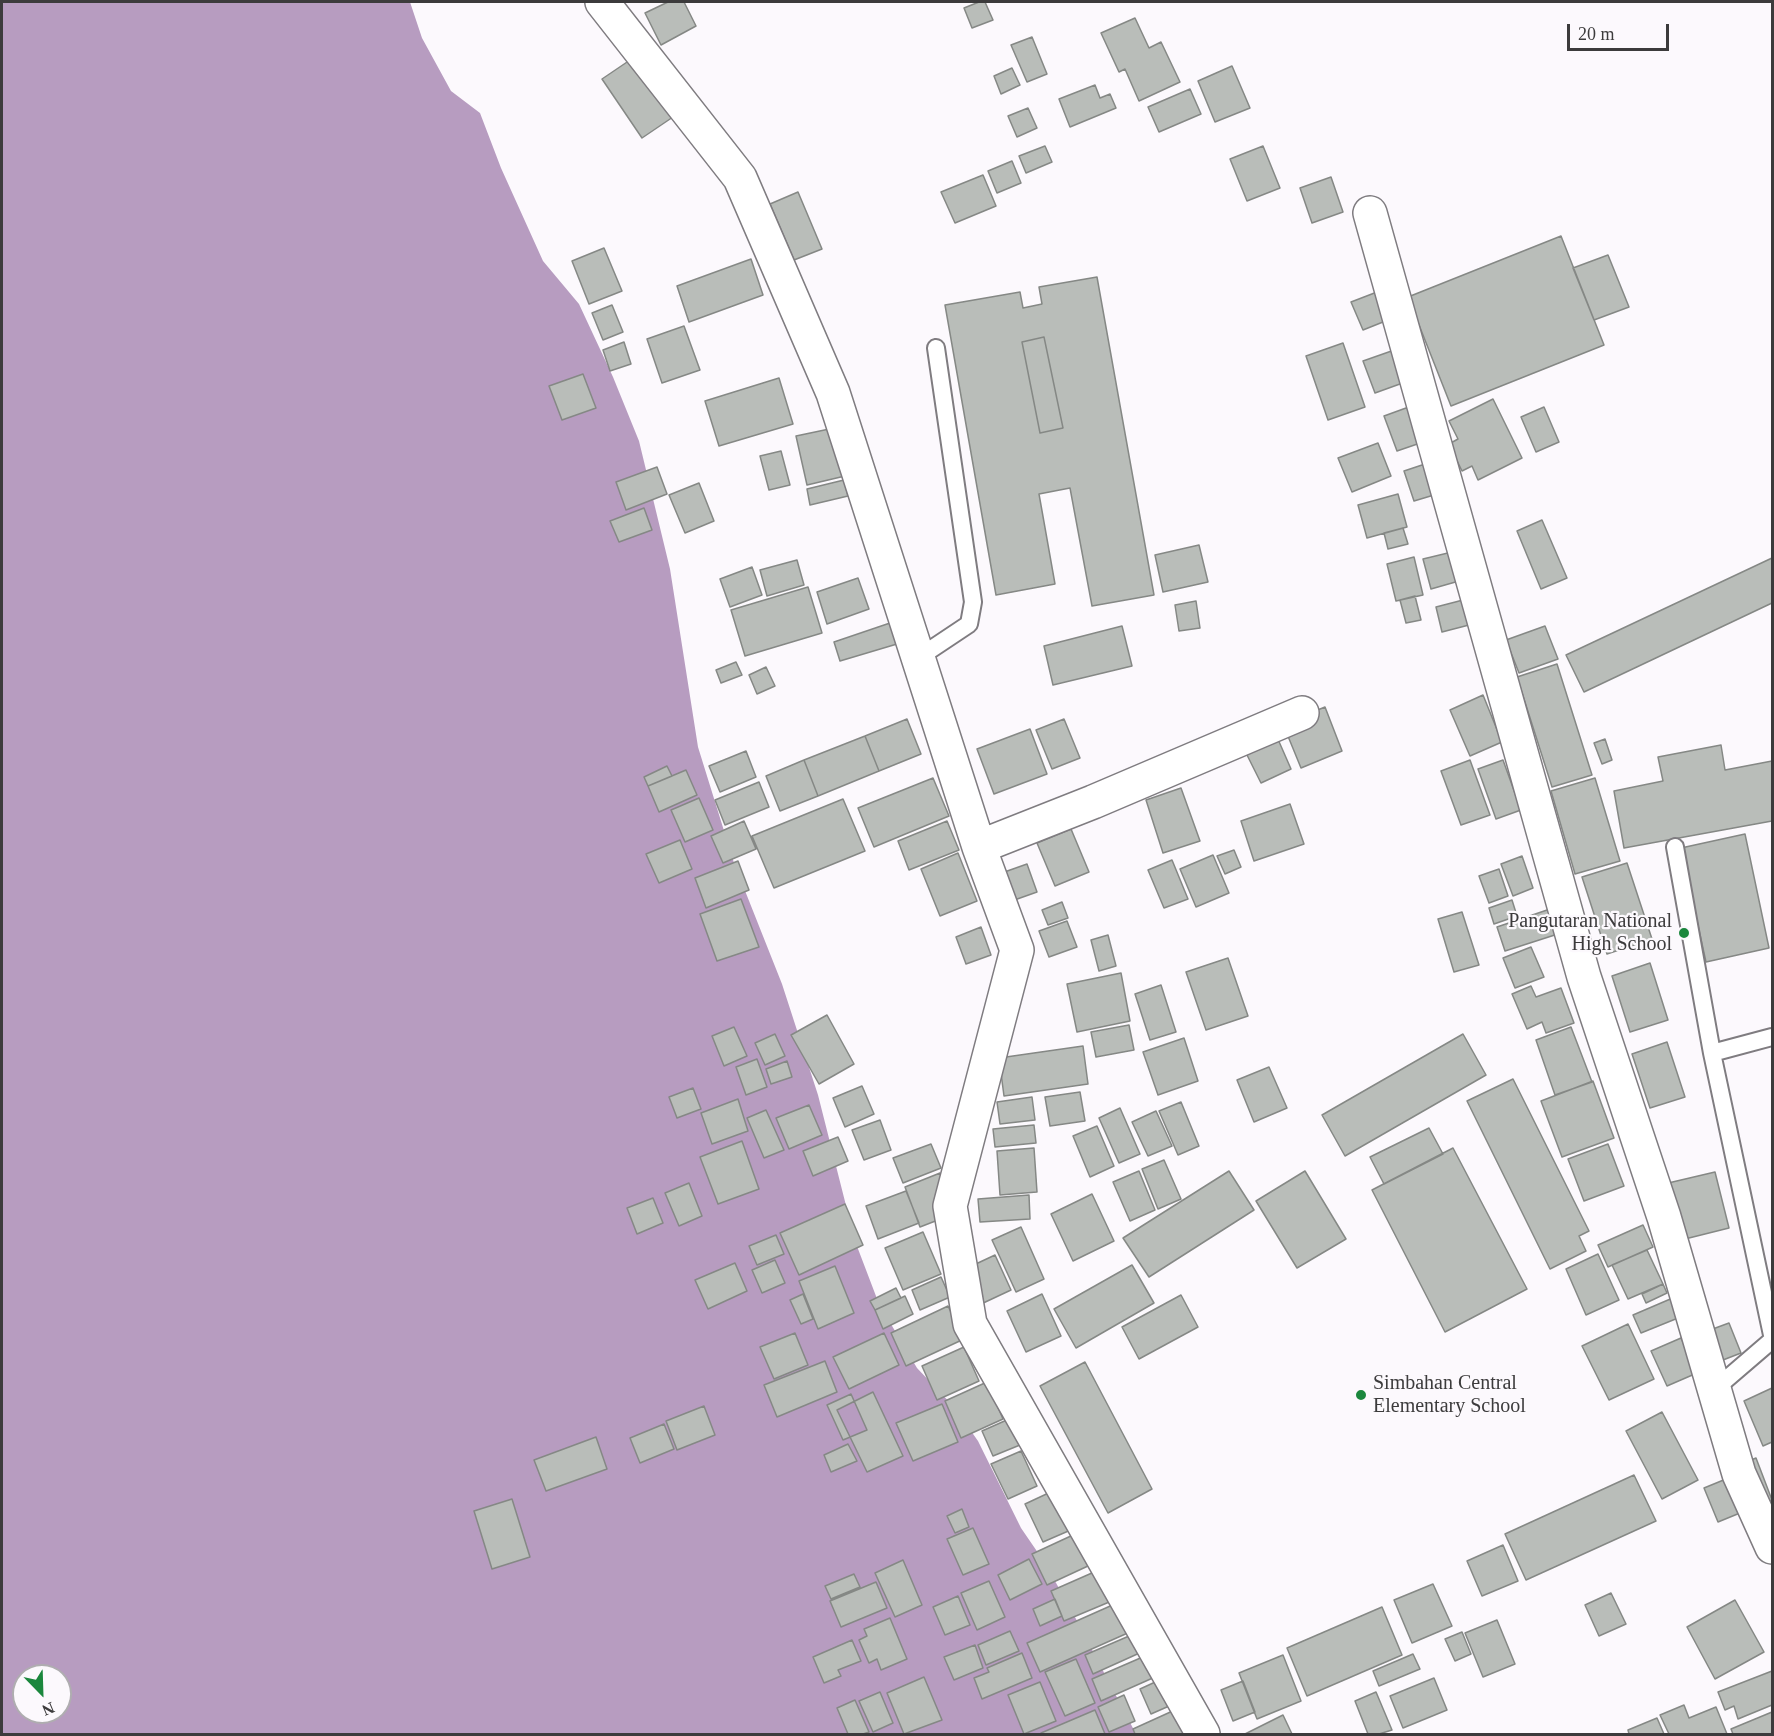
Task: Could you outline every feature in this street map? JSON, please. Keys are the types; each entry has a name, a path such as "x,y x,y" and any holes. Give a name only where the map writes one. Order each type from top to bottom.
{"street":[{"path":"602,2 740,178 833,393 979,847 1017,951 950,1206 970,1324 1203,1734"},
{"path":"1370,213 1584,977 1664,1217 1739,1474 1773,1547"},
{"path":"979,847 1093,802 1302,713"}],"lane":[{"path":"918,658 969,624 973,602 936,348"},
{"path":"1675,847 1712,1053 1773,1335"},
{"path":"1712,1053 1773,1037"},
{"path":"1715,1389 1773,1340"}],"shaded area":[{"path":"2,2 410,2 422,38 451,91 480,113 501,168 543,261 579,304 613,377 639,441 670,569 698,747 734,863 782,984 818,1095 855,1241 879,1304 917,1368 954,1407 978,1441 1021,1528 1045,1563 1136,1734 2,1734"}],"building":[{"path":"668,2 684,2 696,26 661,45 645,13"},
{"path":"985,2 993,20 972,28 964,8"},
{"path":"1135,18 1149,48 1161,42 1180,82 1139,101 1125,69 1119,72 1101,33"},
{"path":"1032,37 1047,74 1027,82 1011,45"},
{"path":"633,58 673,117 642,138 602,79"},
{"path":"1232,66 1250,108 1215,122 1198,81"},
{"path":"1012,68 1020,85 1001,94 994,76"},
{"path":"1095,85 1100,98 1110,94 1116,108 1070,127 1059,99"},
{"path":"1190,89 1201,114 1159,132 1148,107"},
{"path":"1028,108 1037,128 1017,137 1008,116"},
{"path":"1045,146 1052,162 1026,173 1019,156"},
{"path":"1263,146 1280,188 1247,201 1230,159"},
{"path":"1012,161 1021,183 997,193 988,171"},
{"path":"983,175 996,206 955,223 941,192"},
{"path":"1331,177 1343,212 1312,223 1300,188"},
{"path":"798,192 822,249 794,260 770,204"},
{"path":"1561,236 1604,345 1451,406 1408,297"},
{"path":"604,248 622,291 589,304 572,261"},
{"path":"1608,255 1629,307 1594,320 1573,268"},
{"path":"751,259 763,295 689,322 677,286"},
{"path":"1097,277 1154,595 1092,606 1070,488 1039,494 1055,584 996,595 945,305 1020,292 1023,308 1042,304 1039,287","holes":["1044,337 1063,428 1040,433 1022,342"]},
{"path":"1377,292 1388,320 1363,330 1351,302"},
{"path":"612,305 623,332 603,340 592,313"},
{"path":"684,326 700,370 662,383 647,339"},
{"path":"1044,337 1063,428 1040,433 1022,342"},
{"path":"624,342 631,364 610,371 603,350"},
{"path":"1343,343 1365,407 1328,420 1306,356"},
{"path":"1400,348 1411,380 1375,393 1363,361"},
{"path":"583,374 596,408 562,420 549,386"},
{"path":"779,378 793,424 719,446 705,401"},
{"path":"1493,399 1522,458 1478,480 1472,466 1462,471 1449,444 1458,439 1449,421"},
{"path":"1417,404 1429,440 1397,451 1384,416"},
{"path":"1544,407 1559,442 1536,452 1521,417"},
{"path":"834,428 845,476 807,485 796,436"},
{"path":"1378,443 1391,476 1352,492 1338,458"},
{"path":"781,451 790,485 769,490 760,456"},
{"path":"1434,461 1444,492 1414,501 1404,471"},
{"path":"657,467 667,494 626,510 616,482"},
{"path":"844,480 848,496 810,505 807,489"},
{"path":"699,483 714,521 685,533 669,495"},
{"path":"1398,494 1407,527 1367,538 1358,505"},
{"path":"644,508 652,530 619,542 610,521"},
{"path":"1542,520 1567,578 1541,589 1517,531"},
{"path":"1403,528 1408,544 1388,549 1384,533"},
{"path":"1199,545 1208,582 1163,592 1155,555"},
{"path":"1452,552 1459,581 1431,589 1423,559"},
{"path":"1414,557 1423,595 1396,601 1387,564"},
{"path":"1772,558 1772,603 1584,692 1566,655"},
{"path":"797,560 804,585 767,596 760,570"},
{"path":"752,567 762,595 730,607 720,579"},
{"path":"858,578 869,609 827,624 817,592"},
{"path":"808,587 822,633 745,656 731,610"},
{"path":"1415,596 1421,620 1406,623 1400,600"},
{"path":"1463,600 1469,625 1442,632 1436,607"},
{"path":"1196,601 1200,628 1179,631 1175,605"},
{"path":"890,623 897,644 840,661 834,642"},
{"path":"1122,626 1132,666 1053,685 1044,646"},
{"path":"1545,626 1558,659 1519,673 1506,640"},
{"path":"736,662 742,675 721,683 716,670"},
{"path":"1557,664 1592,775 1552,787 1517,677"},
{"path":"766,667 775,686 757,694 749,675"},
{"path":"1483,695 1502,742 1470,756 1450,710"},
{"path":"1325,707 1342,751 1301,768 1283,724"},
{"path":"907,719 921,754 879,771 865,736"},
{"path":"1064,719 1080,758 1052,769 1036,730"},
{"path":"1030,729 1047,774 994,794 977,749"},
{"path":"865,736 879,771 818,796 804,760"},
{"path":"1277,737 1291,769 1261,783 1245,751"},
{"path":"1605,739 1612,760 1602,764 1594,743"},
{"path":"1721,745 1725,770 1772,761 1772,821 1624,848 1614,791 1663,781 1658,757"},
{"path":"746,751 756,777 720,792 709,766"},
{"path":"804,760 818,796 780,811 766,776"},
{"path":"1470,760 1490,815 1461,825 1441,771"},
{"path":"1503,760 1521,810 1496,819 1478,769"},
{"path":"667,766 672,776 648,786 644,777"},
{"path":"686,770 697,795 659,812 648,786"},
{"path":"933,778 949,816 874,847 858,808"},
{"path":"1595,778 1620,861 1575,874 1551,791"},
{"path":"759,782 769,807 725,825 715,800"},
{"path":"1181,788 1200,841 1163,853 1146,800"},
{"path":"699,798 713,830 685,842 671,810"},
{"path":"843,799 865,851 774,888 752,836"},
{"path":"1290,804 1304,844 1254,861 1241,821"},
{"path":"744,821 756,849 723,863 711,836"},
{"path":"947,821 959,850 909,870 898,841"},
{"path":"1071,829 1089,872 1055,886 1037,843"},
{"path":"1745,834 1769,948 1706,962 1681,848"},
{"path":"680,840 692,869 659,883 646,854"},
{"path":"1234,850 1241,867 1225,874 1217,856"},
{"path":"958,853 977,901 940,916 921,869"},
{"path":"1213,855 1229,893 1196,907 1180,869"},
{"path":"1522,856 1533,888 1513,896 1501,864"},
{"path":"1172,860 1188,899 1164,908 1148,870"},
{"path":"738,861 749,890 706,908 695,878"},
{"path":"1627,863 1652,939 1607,954 1582,877"},
{"path":"1027,864 1037,892 1006,903 996,875"},
{"path":"1499,869 1508,896 1489,903 1479,876"},
{"path":"741,899 759,947 717,961 700,914"},
{"path":"1512,900 1517,916 1494,924 1489,908"},
{"path":"1062,902 1068,918 1048,925 1042,910"},
{"path":"1553,908 1561,933 1505,951 1497,927"},
{"path":"1462,912 1479,965 1454,972 1438,919"},
{"path":"1067,921 1077,947 1049,957 1039,931"},
{"path":"981,927 991,955 966,964 956,937"},
{"path":"1108,935 1116,966 1099,971 1091,940"},
{"path":"1531,947 1544,977 1515,988 1503,958"},
{"path":"1228,958 1248,1016 1206,1030 1186,972"},
{"path":"1650,963 1668,1020 1630,1032 1612,976"},
{"path":"1121,973 1130,1021 1077,1032 1067,984"},
{"path":"1161,985 1176,1032 1150,1040 1135,994"},
{"path":"1531,986 1536,997 1561,988 1574,1023 1546,1033 1542,1022 1527,1029 1512,994"},
{"path":"827,1015 854,1064 819,1084 791,1035"},
{"path":"1129,1025 1134,1050 1096,1057 1091,1032"},
{"path":"734,1027 747,1056 724,1066 712,1036"},
{"path":"1571,1027 1592,1082 1555,1095 1536,1040"},
{"path":"775,1034 785,1056 765,1065 755,1043"},
{"path":"1463,1034 1486,1075 1345,1156 1322,1115"},
{"path":"1184,1038 1198,1081 1158,1095 1143,1052"},
{"path":"1667,1042 1685,1097 1650,1108 1632,1054"},
{"path":"1083,1046 1088,1084 1004,1096 999,1058"},
{"path":"757,1059 767,1087 746,1095 736,1067"},
{"path":"787,1061 792,1077 771,1084 766,1069"},
{"path":"1269,1067 1287,1108 1254,1122 1237,1080"},
{"path":"1513,1079 1589,1231 1579,1236 1586,1251 1550,1269 1467,1101"},
{"path":"1593,1081 1614,1138 1562,1157 1541,1101"},
{"path":"862,1086 874,1114 845,1127 833,1098"},
{"path":"693,1088 701,1109 677,1118 669,1097"},
{"path":"1080,1092 1085,1121 1050,1126 1045,1097"},
{"path":"1032,1097 1035,1120 1000,1124 997,1102"},
{"path":"738,1099 748,1131 712,1144 701,1113"},
{"path":"1181,1102 1199,1146 1178,1155 1159,1111"},
{"path":"809,1105 822,1135 789,1149 776,1118"},
{"path":"1120,1108 1140,1154 1119,1163 1099,1118"},
{"path":"766,1110 784,1150 764,1158 747,1118"},
{"path":"1156,1111 1172,1146 1148,1156 1132,1122"},
{"path":"880,1120 891,1150 864,1160 852,1130"},
{"path":"1034,1125 1036,1143 995,1147 993,1129"},
{"path":"1097,1126 1114,1166 1090,1177 1073,1136"},
{"path":"1429,1128 1443,1154 1384,1184 1370,1157"},
{"path":"838,1137 848,1161 813,1176 803,1151"},
{"path":"742,1141 759,1189 718,1204 700,1157"},
{"path":"931,1144 941,1168 903,1183 893,1158"},
{"path":"1608,1144 1624,1186 1584,1201 1568,1159"},
{"path":"1034,1148 1037,1192 1000,1195 997,1151"},
{"path":"1453,1148 1527,1289 1445,1332 1372,1190"},
{"path":"1164,1160 1181,1199 1158,1209 1142,1169"},
{"path":"1139,1171 1155,1210 1130,1221 1113,1182"},
{"path":"1229,1171 1254,1210 1149,1277 1123,1238"},
{"path":"1305,1171 1346,1239 1297,1268 1256,1201"},
{"path":"1715,1172 1729,1228 1677,1241 1664,1184"},
{"path":"940,1173 956,1213 920,1227 905,1187"},
{"path":"689,1183 702,1216 679,1226 665,1193"},
{"path":"906,1191 919,1223 878,1239 866,1206"},
{"path":"1092,1194 1114,1241 1073,1261 1051,1214"},
{"path":"1029,1195 1030,1219 980,1222 978,1199"},
{"path":"653,1198 663,1223 637,1234 627,1208"},
{"path":"845,1204 863,1245 799,1275 780,1233"},
{"path":"1643,1225 1653,1247 1608,1267 1598,1245"},
{"path":"1021,1227 1044,1279 1016,1292 992,1240"},
{"path":"923,1232 941,1274 903,1290 885,1248"},
{"path":"776,1235 784,1254 757,1265 749,1246"},
{"path":"1647,1250 1663,1284 1628,1299 1612,1265"},
{"path":"1598,1254 1619,1300 1586,1315 1566,1269"},
{"path":"995,1255 1011,1290 979,1305 963,1270"},
{"path":"775,1260 785,1283 762,1293 752,1270"},
{"path":"735,1263 747,1291 708,1309 695,1280"},
{"path":"1132,1265 1154,1303 1076,1348 1054,1309"},
{"path":"835,1266 854,1313 818,1329 799,1281"},
{"path":"941,1277 950,1297 920,1310 912,1290"},
{"path":"1663,1284 1667,1293 1646,1303 1642,1294"},
{"path":"896,1288 901,1298 875,1310 870,1301"},
{"path":"803,1294 813,1319 801,1324 790,1300"},
{"path":"1042,1294 1061,1336 1026,1352 1007,1311"},
{"path":"1181,1295 1198,1327 1139,1359 1122,1327"},
{"path":"905,1296 913,1314 883,1329 875,1310"},
{"path":"1675,1297 1683,1316 1641,1333 1633,1315"},
{"path":"948,1306 964,1339 906,1366 891,1333"},
{"path":"1729,1323 1741,1353 1723,1360 1710,1330"},
{"path":"1628,1324 1654,1379 1609,1400 1582,1346"},
{"path":"795,1333 808,1365 774,1379 760,1347"},
{"path":"884,1333 899,1365 849,1389 833,1357"},
{"path":"1681,1338 1697,1373 1667,1386 1651,1351"},
{"path":"964,1347 979,1381 937,1400 922,1366"},
{"path":"825,1361 837,1392 777,1417 764,1385"},
{"path":"1085,1362 1152,1489 1108,1513 1040,1386"},
{"path":"987,1382 1003,1419 961,1438 945,1401"},
{"path":"1772,1388 1772,1442 1763,1446 1744,1401"},
{"path":"873,1392 903,1456 867,1472 837,1410"},
{"path":"851,1394 867,1430 843,1440 827,1405"},
{"path":"942,1404 958,1442 913,1461 896,1423"},
{"path":"704,1406 715,1435 677,1450 666,1421"},
{"path":"1662,1412 1698,1480 1662,1499 1626,1431"},
{"path":"1009,1419 1020,1445 993,1456 982,1431"},
{"path":"664,1424 674,1449 640,1463 630,1438"},
{"path":"596,1437 607,1469 546,1491 534,1460"},
{"path":"848,1444 857,1461 831,1472 824,1455"},
{"path":"1021,1451 1037,1486 1008,1499 991,1464"},
{"path":"1756,1458 1772,1500 1745,1511 1728,1469"},
{"path":"1634,1475 1656,1521 1526,1580 1505,1534"},
{"path":"1726,1479 1740,1513 1718,1522 1704,1488"},
{"path":"1055,1490 1073,1529 1043,1542 1025,1504"},
{"path":"512,1499 530,1557 492,1569 474,1511"},
{"path":"962,1509 969,1527 955,1533 947,1516"},
{"path":"973,1528 989,1564 963,1575 947,1539"},
{"path":"1073,1535 1088,1566 1047,1585 1032,1554"},
{"path":"1503,1545 1518,1581 1482,1596 1467,1561"},
{"path":"1029,1559 1042,1584 1010,1600 998,1575"},
{"path":"903,1560 922,1605 895,1617 875,1573"},
{"path":"1101,1569 1114,1600 1064,1621 1051,1591"},
{"path":"854,1574 860,1587 831,1599 825,1586"},
{"path":"989,1581 1005,1617 977,1630 961,1593"},
{"path":"876,1582 887,1608 841,1627 830,1601"},
{"path":"1433,1584 1452,1626 1412,1643 1394,1600"},
{"path":"1611,1593 1626,1624 1599,1636 1585,1605"},
{"path":"958,1596 970,1625 945,1635 933,1607"},
{"path":"1055,1599 1062,1616 1040,1626 1033,1609"},
{"path":"1735,1600 1764,1652 1715,1679 1687,1627"},
{"path":"1117,1603 1130,1632 1040,1672 1027,1643"},
{"path":"1382,1607 1402,1655 1307,1696 1287,1648"},
{"path":"890,1618 907,1659 881,1670 877,1659 869,1663 859,1640 867,1636 864,1629"},
{"path":"1497,1620 1515,1664 1483,1677 1465,1633"},
{"path":"1010,1631 1019,1651 986,1665 978,1645"},
{"path":"1462,1632 1471,1654 1455,1661 1445,1639"},
{"path":"1136,1633 1144,1651 1093,1674 1085,1655"},
{"path":"852,1640 861,1661 838,1670 841,1676 824,1683 813,1657"},
{"path":"975,1645 983,1668 954,1680 944,1657"},
{"path":"1022,1653 1032,1678 982,1699 974,1678 989,1672 987,1668"},
{"path":"1413,1654 1420,1669 1379,1686 1373,1671"},
{"path":"1283,1655 1301,1701 1257,1719 1239,1673"},
{"path":"1145,1656 1155,1677 1101,1701 1092,1679"},
{"path":"1076,1659 1095,1703 1065,1716 1045,1672"},
{"path":"1772,1671 1772,1705 1738,1719 1734,1706 1725,1710 1718,1692"},
{"path":"924,1677 942,1720 904,1734 887,1693"},
{"path":"1164,1678 1176,1703 1151,1714 1140,1689"},
{"path":"1434,1678 1447,1710 1403,1728 1390,1696"},
{"path":"1243,1681 1255,1712 1233,1721 1221,1690"},
{"path":"1040,1682 1056,1721 1024,1734 1008,1695"},
{"path":"880,1692 893,1723 873,1732 859,1701"},
{"path":"1376,1692 1392,1730 1379,1734 1368,1734 1355,1701"},
{"path":"1124,1695 1135,1721 1109,1732 1098,1707"},
{"path":"855,1700 869,1732 863,1734 848,1734 837,1708"},
{"path":"1684,1705 1689,1718 1716,1707 1727,1734 1669,1734 1660,1715"},
{"path":"1177,1709 1188,1734 1135,1734 1133,1729"},
{"path":"1095,1710 1105,1734 1041,1733"},
{"path":"1772,1712 1772,1734 1733,1734 1731,1729"},
{"path":"1283,1715 1292,1734 1245,1734"},
{"path":"1657,1718 1664,1734 1629,1734 1628,1730"}],"place":[{"name":"Pangutaran National High School","path":"1684,933"},
{"name":"Simbahan Central Elementary School","path":"1361,1395"}]}
